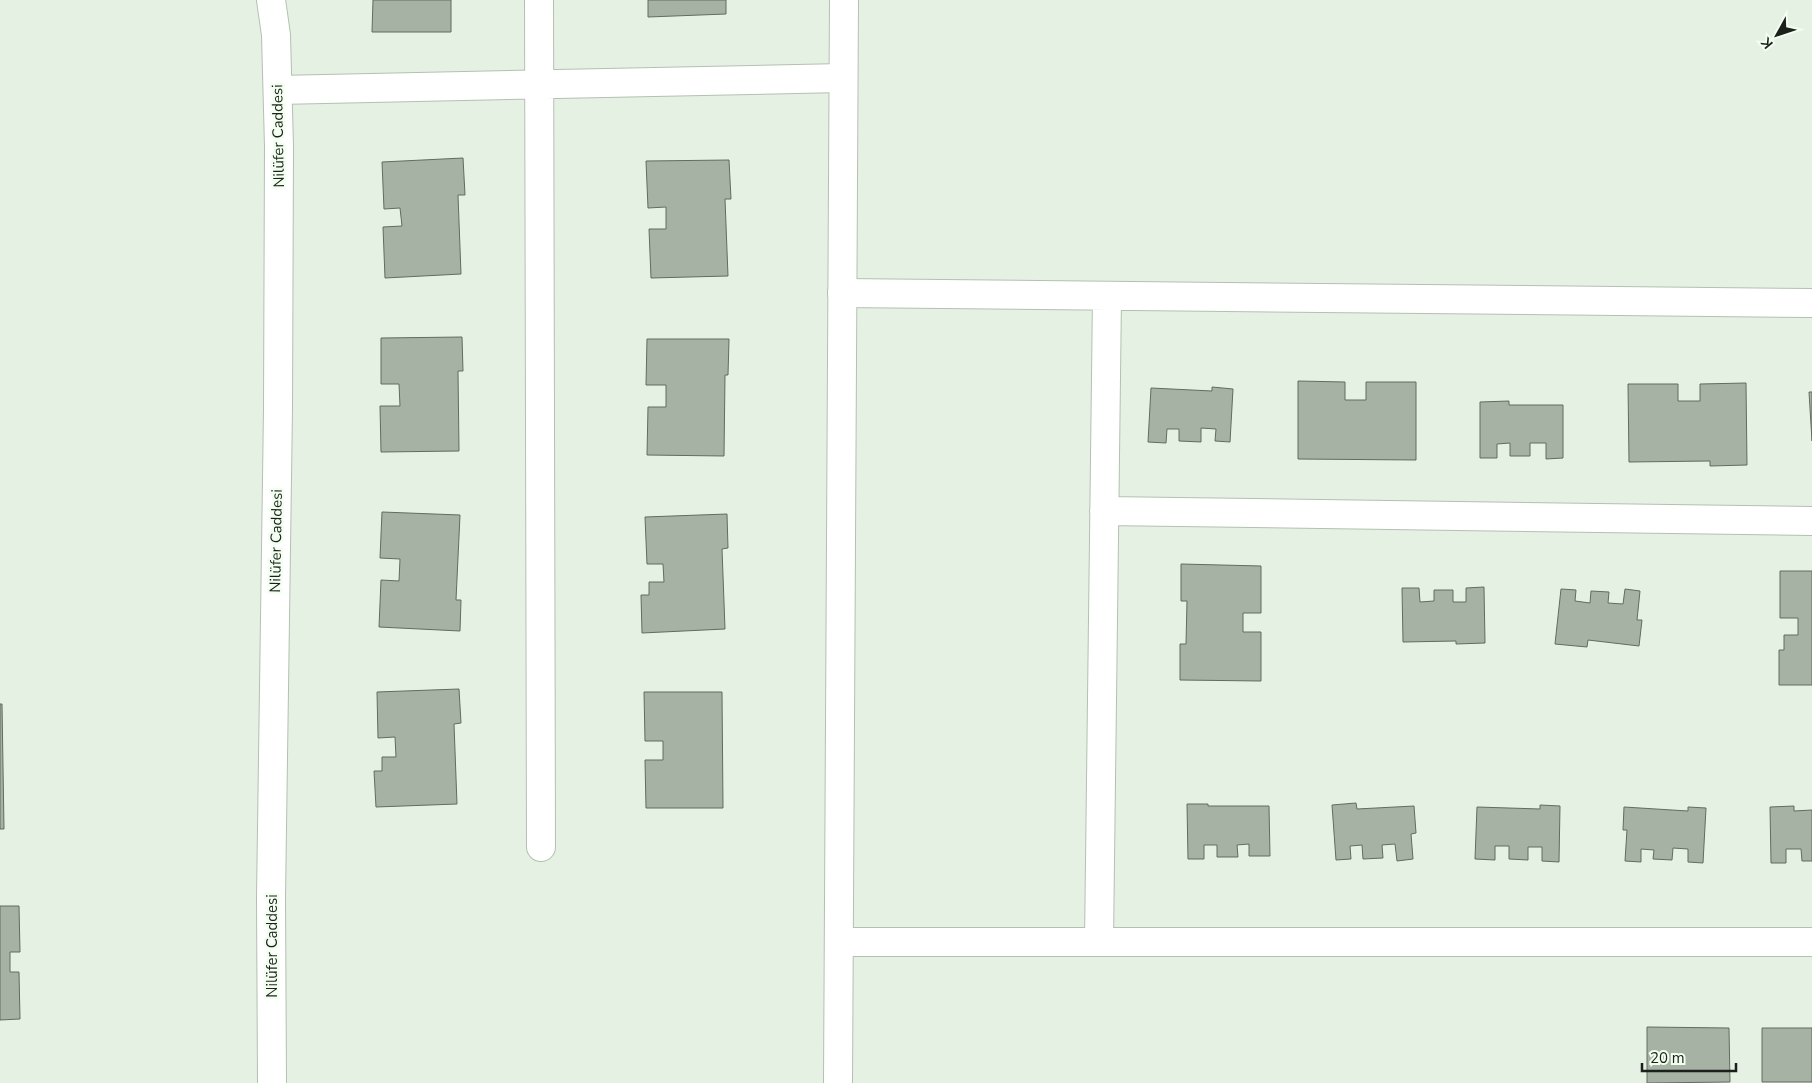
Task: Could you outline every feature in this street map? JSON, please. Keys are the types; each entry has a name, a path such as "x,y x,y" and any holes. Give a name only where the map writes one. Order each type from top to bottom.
{"street":[{"name":"Nilüfer Caddesi","path":"271,0 276,35 278,90 278,399 271,898 272,1083"},
{"path":"539,0 541,847"},
{"path":"838,1083 844,0"},
{"path":"278,90 844,78"},
{"path":"842,292 1812,303"},
{"path":"1099,942 1107,296"},
{"path":"1104,511 1812,521"},
{"path":"839,942 1812,942"}],"building":[{"path":"373,0 451,0 451,32 372,32"},
{"path":"648,0 726,0 726,14 648,17"},
{"path":"463,158 465,195 458,195 461,274 385,278 383,227 402,226 400,208 384,209 382,162"},
{"path":"729,160 731,199 725,199 728,276 651,278 649,229 666,229 666,207 648,208 646,161"},
{"path":"462,337 463,371 458,371 459,451 381,452 380,406 400,406 399,384 381,384 381,338"},
{"path":"647,339 729,339 728,375 725,375 724,456 647,455 648,407 666,407 666,385 646,385"},
{"path":"1298,381 1345,382 1345,400 1366,400 1366,382 1416,382 1416,460 1298,459"},
{"path":"1746,383 1747,465 1710,466 1710,461 1629,462 1628,384 1678,384 1678,401 1700,401 1700,384"},
{"path":"1212,387 1233,389 1230,442 1215,441 1216,429 1201,428 1201,442 1179,441 1179,429 1167,429 1166,443 1148,442 1151,388 1212,391"},
{"path":"1809,392 1812,392 1812,441"},
{"path":"1509,401 1509,405 1563,405 1563,458 1546,459 1546,443 1530,443 1530,456 1510,456 1510,443 1497,444 1497,458 1480,458 1480,402"},
{"path":"382,512 460,515 456,600 461,600 460,631 379,627 381,580 399,581 400,559 380,558"},
{"path":"727,514 728,548 722,549 725,629 642,633 641,595 649,595 649,582 664,582 663,564 647,564 645,517"},
{"path":"1181,564 1261,566 1261,613 1243,613 1243,632 1261,632 1261,681 1180,680 1180,644 1186,644 1187,601 1181,601"},
{"path":"1780,571 1812,571 1812,685 1779,685 1779,650 1784,650 1784,635 1798,635 1798,618 1780,618"},
{"path":"1484,587 1485,643 1456,644 1456,641 1403,642 1402,588 1419,588 1420,602 1434,601 1434,590 1453,590 1453,602 1466,602 1466,588"},
{"path":"1561,589 1576,590 1575,601 1590,603 1591,591 1609,592 1608,603 1623,604 1625,589 1640,591 1637,620 1642,620 1639,646 1588,640 1587,647 1555,644"},
{"path":"459,689 461,723 454,724 457,804 376,807 374,771 382,771 382,757 396,757 395,737 378,738 377,692"},
{"path":"644,692 722,692 723,808 646,808 645,760 663,760 663,741 645,741"},
{"path":"0,704 2,704 4,829 0,829"},
{"path":"1356,803 1357,809 1414,806 1416,833 1411,834 1413,859 1397,861 1395,844 1382,845 1383,858 1363,859 1362,845 1350,846 1351,859 1336,860 1332,805"},
{"path":"1187,804 1269,806 1270,856 1249,856 1249,844 1237,845 1238,857 1217,857 1217,845 1204,845 1204,859 1188,859"},
{"path":"1540,805 1560,806 1559,862 1542,861 1542,847 1528,847 1528,860 1509,859 1509,846 1495,846 1495,860 1475,859 1477,807 1540,809"},
{"path":"1794,806 1794,811 1812,810 1812,861 1802,861 1801,849 1786,849 1786,863 1771,863 1770,807"},
{"path":"1624,807 1688,811 1688,807 1706,808 1703,863 1688,862 1688,849 1673,848 1672,860 1653,859 1654,850 1641,849 1641,862 1625,861 1627,830 1623,830"},
{"path":"0,906 19,906 20,952 10,952 10,972 19,972 20,1019 0,1020"},
{"path":"1647,1027 1729,1028 1730,1082 1647,1083"},
{"path":"1762,1028 1812,1028 1812,1082 1762,1082"}]}
